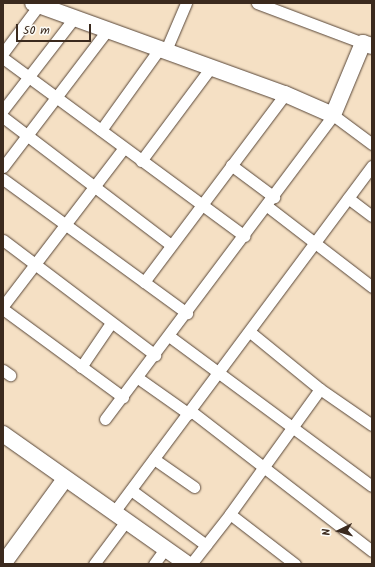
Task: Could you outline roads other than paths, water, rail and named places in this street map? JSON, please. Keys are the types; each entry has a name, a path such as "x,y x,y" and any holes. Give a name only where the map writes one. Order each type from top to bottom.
{"street":[{"path":"101,130 163,49 186,3"},
{"path":"105,419 138,378 333,115 368,44 258,3"},
{"path":"3,52 36,4 285,94 333,115 372,144"},
{"path":"3,110 75,17"},
{"path":"3,167 108,29"},
{"path":"3,58 30,76 141,161 244,236"},
{"path":"141,161 211,66"},
{"path":"144,282 200,205 285,94"},
{"path":"3,117 171,245"},
{"path":"3,306 63,223 95,186 124,148"},
{"path":"231,165 316,243 372,288"},
{"path":"94,564 120,517 131,490 372,166"},
{"path":"3,179 187,312"},
{"path":"348,198 372,216"},
{"path":"3,240 155,355"},
{"path":"3,309 123,397"},
{"path":"81,367 111,323"},
{"path":"250,332 320,389 372,425"},
{"path":"169,336 219,371 291,427 372,486"},
{"path":"138,378 190,412 264,466 372,551"},
{"path":"191,564 230,514 291,427 320,389"},
{"path":"5,439 187,564"},
{"path":"154,459 194,487"},
{"path":"3,564 64,479"},
{"path":"131,490 206,545"},
{"path":"230,514 295,564"},
{"path":"154,564 165,549"}]}
